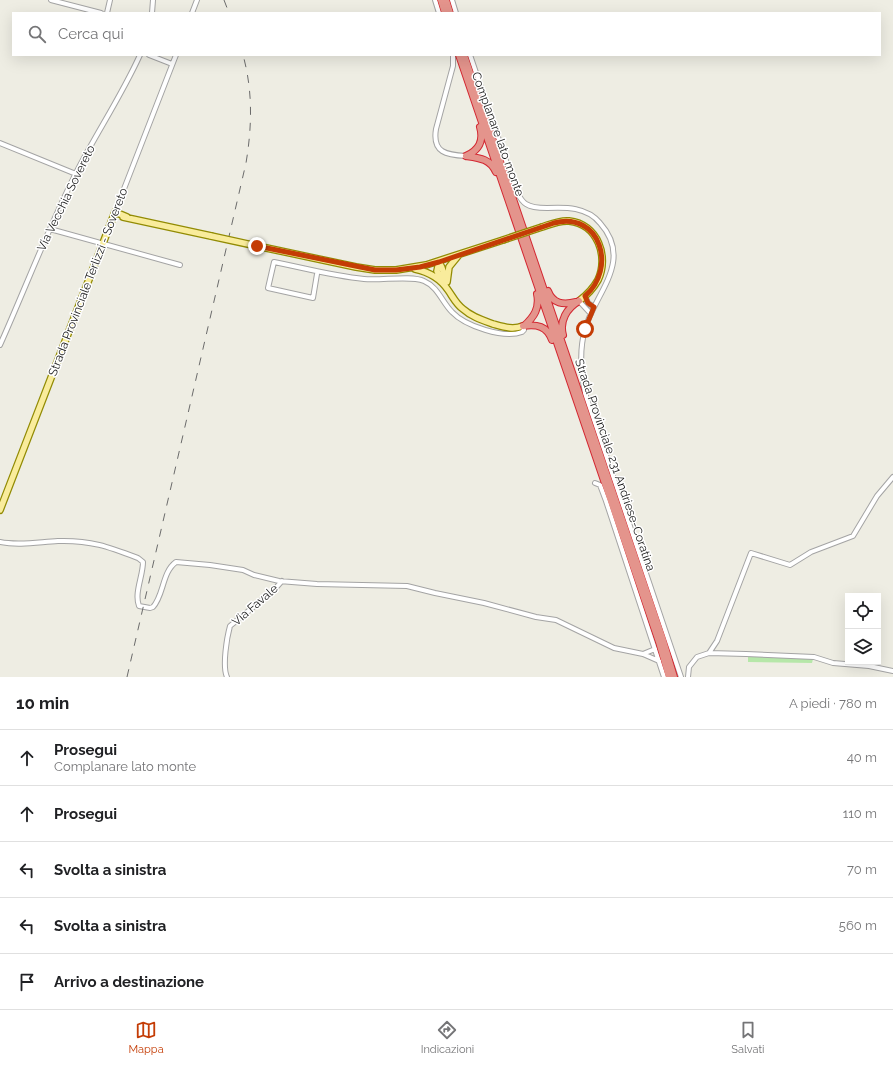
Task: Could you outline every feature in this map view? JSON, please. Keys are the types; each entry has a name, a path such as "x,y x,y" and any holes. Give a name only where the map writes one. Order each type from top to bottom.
{"highway":[{"path":"441,0 445,12"},
{"path":"446,0 450,12"},
{"name":"Strada Provinciale 231 Andriese-Coratina","path":"459,56 509,203 526,245"},
{"name":"Strada Provinciale 231 Andriese-Coratina","path":"464,56 526,245 664,640 674,677"},
{"path":"466,156 477,149 482,137 468,80"},
{"path":"466,156 483,159 492,165 509,203"},
{"path":"526,245 552,298 562,304 578,302"},
{"path":"523,326 534,316 538,303 538,296 526,245"},
{"path":"575,388 561,328 565,315 578,302"},
{"path":"523,326 537,325 544,328 548,332 575,388"},
{"name":"Strada Provinciale 231 Andriese-Coratina","path":"575,388 659,642 665,677"}],"main road":[{"path":"114,215 375,270 396,270 439,262 542,227 559,222 573,222 586,227 596,238 601,251 601,269 596,283 578,302"},
{"name":"Strada Provinciale Terlizzi - Sovereto","path":"0,510 114,215"},
{"path":"444,282 450,268 460,255"},
{"path":"439,262 442,268 444,282 448,290 458,305 473,317 506,328 523,326"},
{"path":"411,268 429,273 444,282"}],"street":[{"path":"51,0 97,12"},
{"path":"108,12 110,0"},
{"path":"152,12 154,0"},
{"path":"192,12 197,0"},
{"path":"435,0 439,12"},
{"path":"452,0 456,12"},
{"name":"Via Vecchia Sovereto","path":"0,345 50,229 76,174 120,96 140,56"},
{"path":"152,56 172,64"},
{"name":"Strada Provinciale Terlizzi - Sovereto","path":"114,215 176,56"},
{"path":"452,56 454,66 436,129 436,138 438,148 443,152 466,156"},
{"name":"Complanare lato monte","path":"470,56 520,199 528,205 538,208 574,208 589,213 600,222 608,233 614,260 611,273 585,329 580,365 585,393 681,677"},
{"path":"0,144 76,174"},
{"path":"50,229 180,265"},
{"path":"317,274 313,298 268,288 274,262 366,279 416,278 430,284 451,312 466,323 486,330 510,334 522,332 524,330 523,326"},
{"path":"585,296 588,303 594,307"},
{"path":"578,302 591,314"},
{"path":"0,331 6,333"},
{"path":"709,653 717,641 752,553 790,565 811,552 853,536 877,496 893,477"},
{"path":"595,482 600,485 602,490 665,677"},
{"path":"0,542 15,544 59,541 92,543 138,558 143,562 143,569 137,600 139,606 145,608 153,607 157,602 171,565 176,562 210,564 243,570 254,575 282,581 317,584 407,586 484,603 536,617 556,620 614,648 643,654 659,661"},
{"name":"Via Favale","path":"227,677 225,670 228,632 230,626 273,591 282,581"},
{"path":"643,654 655,649"},
{"path":"688,677 689,667 697,657 709,653 814,657 833,663 869,666 893,671"}],"green space":[{"path":"748,656 813,659 812,663 748,662"}],"railway":[{"path":"224,0 229,12"},
{"path":"127,677 246,163 250,122 250,96 249,82 243,56"}],"route":[{"path":"257,246 356,267 375,270 396,270 420,267 439,262 554,223 562,221 575,222 586,227 594,235 602,254 602,267 596,283 585,296 588,303 594,307 585,329"}]}
